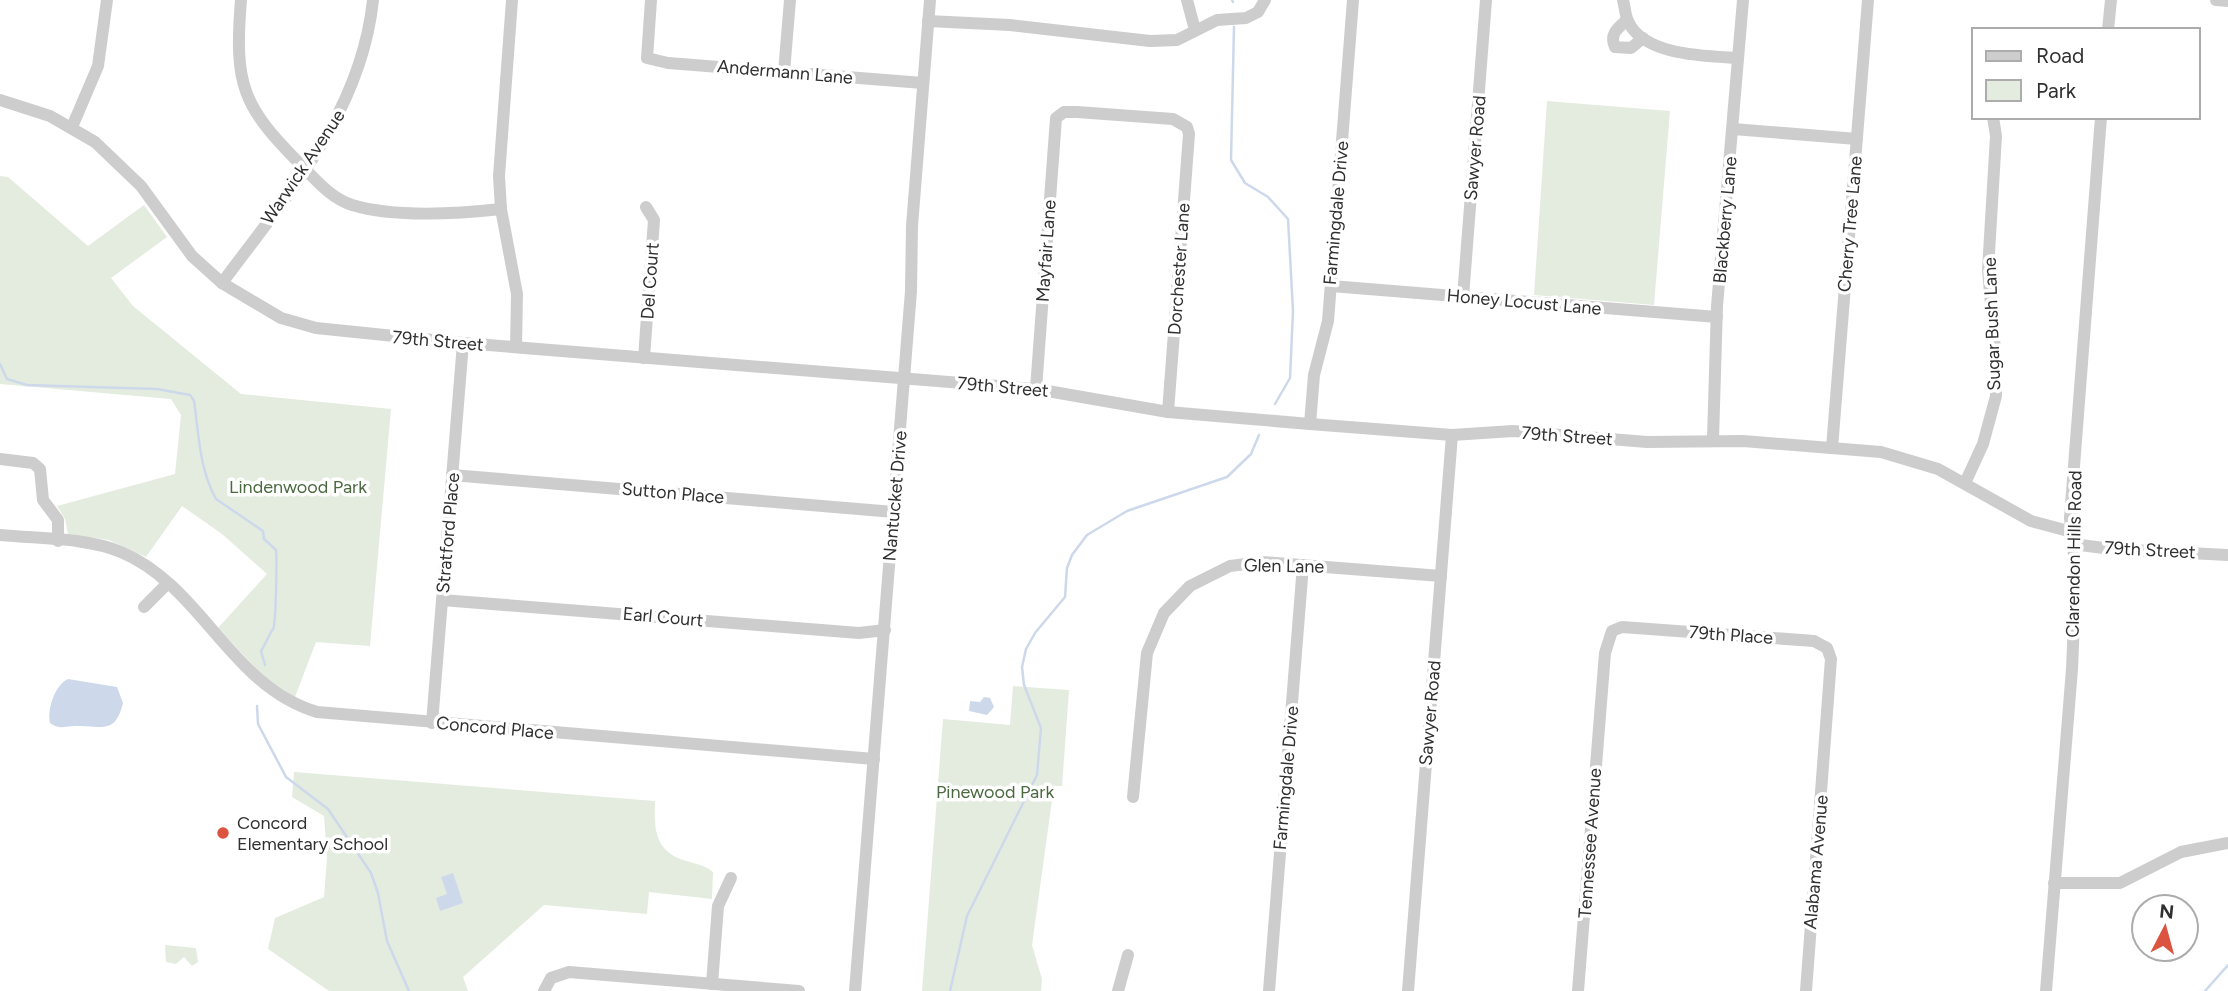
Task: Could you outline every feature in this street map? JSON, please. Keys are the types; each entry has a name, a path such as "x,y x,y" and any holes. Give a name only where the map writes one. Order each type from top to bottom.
{"street":[{"path":"72,127 98,66 107,0"},
{"path":"241,0 238,65 246,96 261,122 333,197 354,206 440,214 501,209"},
{"name":"Warwick Avenue","path":"222,283 306,170 331,131 354,85 365,51 373,0"},
{"path":"512,0 500,158 501,209 515,278 516,347"},
{"name":"Andermann Lane","path":"651,0 647,58 668,63 923,83"},
{"path":"784,72 790,0"},
{"name":"Nantucket Drive","path":"855,991 912,291 912,226 930,0"},
{"path":"1186,0 1195,30"},
{"path":"928,20 1010,25 1150,41 1177,40 1217,20 1246,18 1258,12 1265,0"},
{"name":"Farmingdale Drive","path":"1310,424 1314,375 1326,331 1331,286 1353,0"},
{"name":"Sawyer Road","path":"1463,297 1486,0"},
{"path":"1623,0 1627,20 1643,38 1676,52 1738,58"},
{"name":"Blackberry Lane","path":"1713,439 1717,317 1743,0"},
{"name":"Cherry Tree Lane","path":"1832,448 1868,0"},
{"path":"2108,28 2110,0"},
{"path":"2216,0 2228,1"},
{"path":"1627,20 1614,33 1612,40 1615,47 1622,50 1631,48 1643,38"},
{"name":"79th Street","path":"0,100 37,111 72,127 113,158 141,186 192,256 222,283 264,310 299,324 344,332 463,343 1035,389 1168,412 1310,424 1452,435 1513,431 1647,442 1713,439 1832,448 1907,457 1965,483 2031,521 2072,538 2110,549 2228,555"},
{"name":"Mayfair Lane","path":"1035,389 1055,122 1058,114 1077,112 1173,119 1187,127"},
{"name":"Sugar Bush Lane","path":"1965,483 1983,444 1996,396 1996,362 1988,270 1996,136 1993,119"},
{"name":"Clarendon Hills Road","path":"2046,991 2072,669 2076,574 2072,538 2101,119"},
{"name":"Dorchester Lane","path":"1168,412 1189,145 1187,127"},
{"path":"1733,129 1857,139"},
{"name":"Del Court","path":"644,358 654,220 646,207"},
{"name":"Honey Locust Lane","path":"1331,286 1717,317"},
{"name":"Stratford Place","path":"432,723 463,343"},
{"name":"Sawyer Road","path":"1408,991 1452,435"},
{"path":"0,459 33,463 40,469 43,500 58,520 58,541"},
{"name":"Sutton Place","path":"452,475 894,512"},
{"name":"Concord Place","path":"0,535 96,544 123,553 167,584 255,679 286,700 327,714 874,759"},
{"name":"Glen Lane","path":"1133,797 1147,653 1164,613 1190,586 1219,570 1252,563 1441,576"},
{"name":"Farmingdale Drive","path":"1269,991 1303,565"},
{"path":"144,607 167,584"},
{"name":"Earl Court","path":"442,600 859,633 884,630"},
{"name":"79th Place","path":"1601,695 1608,639 1612,631 1622,627 1814,641 1827,648 1831,659 1826,734"},
{"name":"Tennessee Avenue","path":"1578,991 1601,695"},
{"name":"Alabama Avenue","path":"1806,991 1826,734"},
{"path":"2054,883 2120,883 2180,852 2228,843"},
{"path":"712,984 718,906 732,878"},
{"path":"1118,991 1128,955"},
{"path":"544,991 551,978 569,972 799,991"}],"green space":[{"path":"1547,101 1670,111 1654,305 1534,295"},
{"name":"Lindenwood Park","path":"0,176 8,177 88,246 144,205 167,237 111,278 133,306 241,394 391,409 370,646 316,642 295,697 265,678 218,628 267,574 222,534 182,506 146,557 109,540 68,534 65,519 57,506 175,474 181,415 171,399 0,384"},
{"name":"Pinewood Park","path":"1013,686 1069,690 1062,786 1054,786 1032,945 1042,979 1041,991 922,991 943,719 1010,725"},
{"path":"294,772 655,801 656,828 661,844 673,856 713,872 712,899 649,892 647,914 544,905 463,977 468,991 329,991 268,949 275,918 324,897 327,858 324,816 292,797"},
{"path":"165,945 196,948 198,962 192,966 184,957 176,964 166,962"}],"water":[{"path":"68,679 117,687 123,703 116,720 111,725 100,727 59,727 50,723 53,698 59,686"},
{"path":"984,697 990,698 994,707 987,715 969,711 970,701 980,702"},
{"path":"453,873 463,903 440,911 436,898 447,894 441,877"}],"waterway":[{"path":"1234,27 1231,160 1245,183 1268,197 1288,219 1293,311 1290,378 1275,404"},
{"path":"0,364 7,379 27,385 157,389 190,395 194,401 203,463 216,499 263,531 264,539 276,550 274,625 261,651 265,665"},
{"path":"950,991 967,916 1037,775 1041,728 1024,685 1022,667 1026,649 1035,633 1065,597 1067,568 1072,555 1087,535 1127,511 1227,477 1251,454 1259,435"},
{"path":"257,706 258,724 286,777 328,809 371,873 378,893 387,941 409,991"},
{"path":"2205,991 2228,965"}],"place":[{"name":"Concord Elementary School","path":"223,833"}]}
